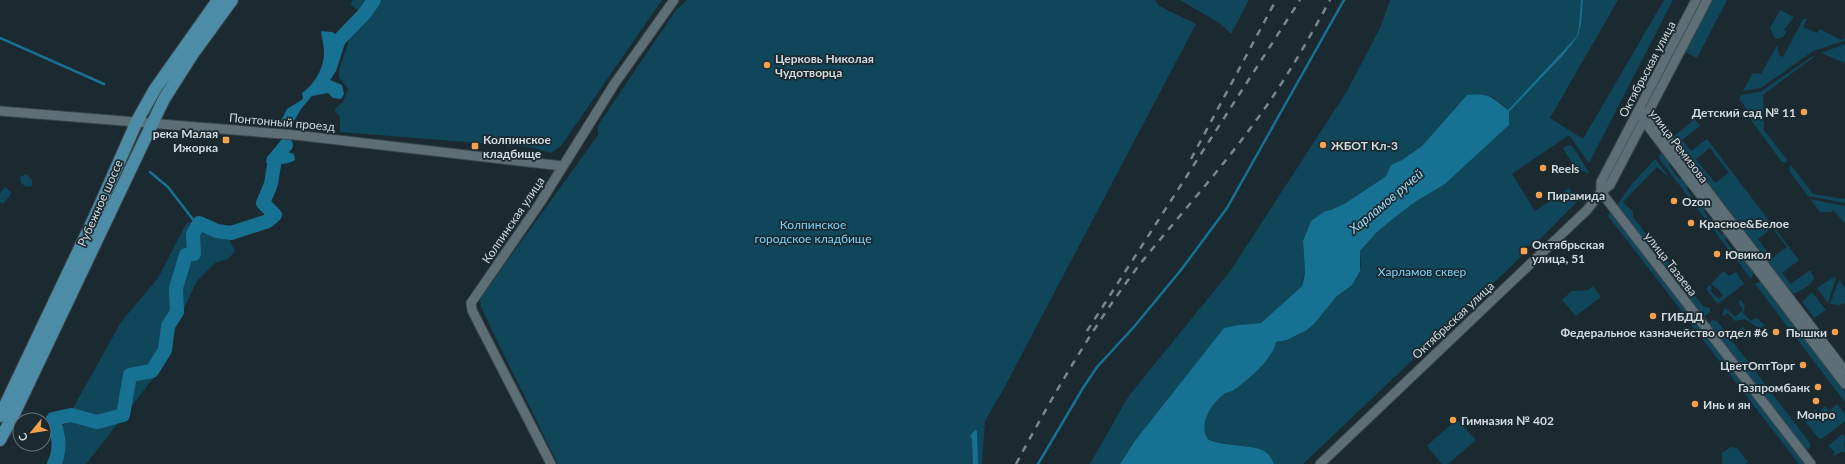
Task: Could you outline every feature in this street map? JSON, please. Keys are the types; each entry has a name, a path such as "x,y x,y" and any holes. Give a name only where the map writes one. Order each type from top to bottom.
{"main road":[{"name":"Рубежное шоссе","path":"0,416 96,214 137,121 155,89 218,0"},
{"path":"153,123 164,98 192,55 232,0"},
{"name":"Рубежное шоссе","path":"0,440 14,414 153,123"}],"street":[{"name":"Колпинская улица","path":"551,464 472,310 471,304 540,203 615,83 674,0"},
{"name":"Октябрьская улица","path":"1601,192 1601,182 1696,0"},
{"name":"Октябрьская улица","path":"1320,464 1587,210 1601,192 1610,185 1706,0"},
{"name":"Понтонный проезд","path":"0,111 276,133 562,166"},
{"name":"улица Ремизова","path":"1638,111 1646,117 1845,371"},
{"name":"улица Ремизова","path":"1646,117 1845,384"},
{"name":"улица Тазаева","path":"1601,192 1811,464"}],"green space":[{"path":"353,0 662,0 561,146 551,153 530,147 340,132 340,117 334,110 343,102 348,88 339,78 339,71 350,37 367,17 350,4"},
{"name":"Колпинское городское кладбище","path":"687,0 1155,0 1159,6 1196,24 1003,390 985,421 982,464 558,464 481,307 480,299 598,135 598,125 676,10"},
{"path":"1180,0 1249,0 1231,34 1221,24"},
{"path":"1390,0 1581,0 1577,36 1508,110 1493,97 1467,95 1422,146 1402,160 1391,165 1386,176 1344,204 1325,211 1311,221 1303,241 1305,271 1302,286 1261,323 1239,325 1224,329 1134,442 1120,464 1090,464 1128,397 1231,270 1347,91 1380,28"},
{"name":"Харламов сквер","path":"1583,0 1618,0 1550,118 1583,139 1664,0 1673,0 1589,163 1569,135 1512,174 1535,211 1569,188 1578,201 1533,246 1528,245 1521,252 1523,255 1303,464 1274,464 1263,452 1255,449 1246,446 1209,440 1204,429 1205,422 1210,410 1218,399 1224,394 1233,391 1259,369 1270,355 1276,342 1287,340 1307,330 1315,323 1336,297 1347,289 1361,266 1360,251 1376,233 1415,202 1445,184 1509,125 1509,112 1578,36 1581,24"},
{"path":"1712,0 1727,0 1697,58 1685,52"},
{"path":"1780,10 1794,17 1784,30 1787,31 1783,37 1778,39 1774,37 1770,28"},
{"path":"1803,19 1807,19 1803,27 1817,33 1820,29 1841,40 1845,38 1845,41 1813,51 1761,88 1743,91 1753,73 1761,74 1777,45 1779,55 1783,57"},
{"path":"1845,44 1845,63 1821,53"},
{"path":"1813,56 1814,57 1763,95 1764,130 1788,161 1785,163 1781,161 1746,113 1748,111 1739,99 1741,95 1760,92"},
{"path":"1695,119 1700,126 1682,140 1691,151 1707,139 1799,260 1782,273 1791,284 1810,270 1814,278 1813,281 1805,288 1793,294 1673,137","holes":["1710,148 1729,173 1715,183 1696,159","1772,228 1787,247 1772,258 1758,239"]},
{"path":"1569,145 1573,147 1590,174 1575,168 1563,148"},
{"path":"1663,151 1671,162 1669,165 1679,179 1682,178 1688,184 1686,188 1699,206 1703,205 1705,208 1704,211 1721,234 1725,234 1727,237 1725,240 1741,261 1745,260 1754,273 1751,279 1658,157"},
{"path":"1655,159 1671,179 1657,167 1623,202 1633,212 1633,217 1703,306 1710,308 1710,312 1705,316 1700,314 1616,206 1632,184"},
{"path":"1791,165 1813,194 1845,199 1845,203 1808,196 1790,172 1789,167"},
{"path":"26,174 32,180 32,186 26,187 21,183 20,177"},
{"path":"5,187 12,193 3,204 0,202 0,193"},
{"path":"1810,199 1845,206 1845,224 1833,210 1831,212 1820,212"},
{"path":"1610,211 1687,310 1684,314 1608,216"},
{"path":"202,218 223,227 235,251 228,259 215,263 197,281 172,333 166,353 155,376 86,464 58,464 65,456 59,427 74,420 72,410 121,322 158,278 186,224"},
{"path":"1723,271 1729,276 1736,272 1744,284 1718,304 1706,289 1709,285 1712,288 1710,290 1718,299 1723,296 1719,290 1711,284"},
{"path":"1834,277 1836,278 1828,303 1817,288"},
{"path":"1839,280 1845,288 1845,303 1840,305 1830,304"},
{"path":"1761,281 1845,392 1845,402 1755,284"},
{"path":"1593,286 1601,297 1576,316 1562,300 1572,291 1588,290"},
{"path":"1812,292 1826,310 1814,318 1802,302"},
{"path":"1741,300 1745,306 1743,313 1751,321 1755,318 1765,325 1760,329 1745,319 1735,321 1728,313 1723,316 1723,311 1726,308 1735,317 1742,311 1742,308 1738,302"},
{"path":"1691,316 1806,464 1799,464 1686,318"},
{"path":"1712,320 1717,321 1810,443 1810,448 1805,450 1709,324"},
{"path":"1743,327 1753,335 1750,340 1742,337 1736,331"},
{"path":"1837,404 1845,414 1845,421 1823,438 1819,439 1805,421 1816,409 1819,412 1825,406 1829,411"},
{"path":"1457,419 1476,440 1448,464 1442,464 1427,446"},
{"path":"1842,434 1845,437 1845,452 1841,452 1834,456 1833,454 1835,452 1828,446"},
{"path":"1731,447 1737,448 1748,462 1745,464 1722,464 1722,453"}],"water":[{"name":"Харламов ручей","path":"1581,0 1583,0 1581,24 1578,36 1564,54 1509,112 1509,125 1445,184 1415,202 1376,233 1360,251 1360,271 1352,285 1336,297 1315,323 1307,330 1287,340 1276,342 1274,349 1259,369 1234,390 1226,393 1218,399 1210,410 1204,429 1209,440 1259,449 1264,451 1271,458 1274,464 1120,464 1134,442 1224,328 1261,323 1302,286 1305,271 1303,241 1311,221 1325,211 1344,204 1386,176 1391,165 1402,160 1422,146 1467,95 1486,95 1494,99 1508,110 1577,36"},
{"path":"321,31 332,32 346,40 336,71 330,80 342,85 344,94 341,99 333,98 328,93 312,96 301,109 291,126 279,125 287,109 303,99 302,93 318,76 324,59"},
{"path":"275,148 294,154 295,160 281,164 266,163 267,157"},
{"path":"975,430 977,431 978,464 973,464 972,439 970,436"}],"waterway":[{"path":"333,53 338,41 365,13 374,0"},
{"path":"1038,464 1097,367 1133,328 1181,270 1227,208 1344,0"},
{"path":"0,38 104,84"},
{"path":"54,464 59,447 58,436 53,419 71,415 97,422 123,415 130,375 152,371 165,350 168,326 177,312 176,288 186,255 194,254 193,234 199,223 217,231 231,233 268,221 275,215 263,203 271,184 275,159 286,145"},
{"path":"150,172 168,187 198,226"}],"railway":[{"path":"1191,159 1276,0"},
{"path":"1087,331 1300,0"},
{"path":"1016,464 1044,412 1106,312 1140,264 1239,144 1263,111 1312,33 1330,0"}],"place":[{"name":"Церковь Николая Чудотворца","path":"767,65"},
{"name":"Детский сад № 11","path":"1804,112"},
{"name":"река Малая Ижорка","path":"226,140"},
{"name":"ЖБОТ Кл-3","path":"1323,145"},
{"name":"Колпинское кладбище","path":"475,146"},
{"name":"Reels","path":"1543,168"},
{"name":"Пирамида","path":"1539,195"},
{"name":"Ozon","path":"1674,201"},
{"name":"Красное&Белое","path":"1691,223"},
{"name":"Октябрьская улица, 51","path":"1524,251"},
{"name":"Ювикол","path":"1717,254"},
{"name":"ГИБДД","path":"1653,316"},
{"name":"Федеральное казначейство отдел #6","path":"1776,332"},
{"name":"Пышки","path":"1835,332"},
{"name":"ЦветОптТорг","path":"1803,365"},
{"name":"Газпромбанк","path":"1818,387"},
{"name":"Монро","path":"1816,401"},
{"name":"Инь и ян","path":"1695,404"},
{"name":"Гимназия № 402","path":"1453,420"}]}
